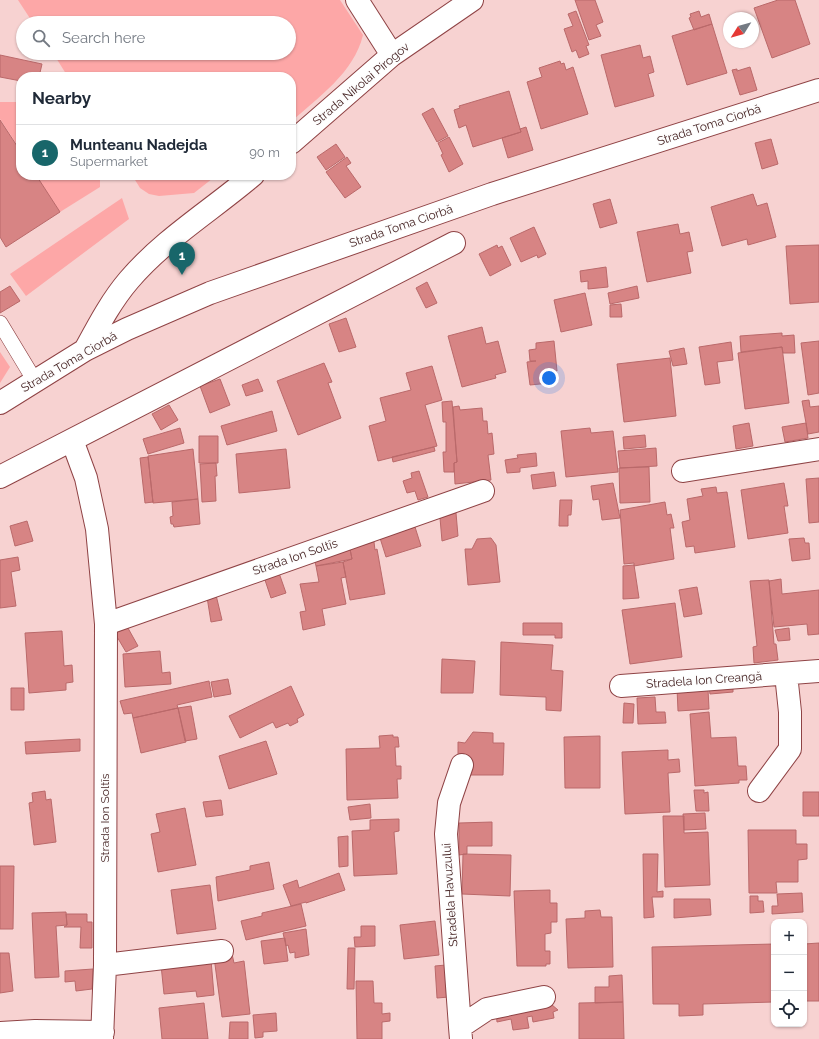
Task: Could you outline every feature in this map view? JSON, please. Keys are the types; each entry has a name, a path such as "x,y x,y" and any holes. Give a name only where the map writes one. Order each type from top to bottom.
{"street":[{"path":"357,0 392,55"},
{"name":"Strada Nikolai Pirogov","path":"296,139 392,55 472,0"},
{"name":"Strada Toma Ciorbă","path":"0,403 85,350 127,329 218,290 492,194 819,90"},
{"path":"85,350 110,306 129,280 161,249 247,180"},
{"path":"0,477 454,243"},
{"name":"Strada Ion Soltîs","path":"72,440 86,478 98,529 106,624 105,965 103,1036"},
{"path":"683,471 819,449"},
{"name":"Strada Ion Soltîs","path":"106,624 483,491"},
{"name":"Stradela Ion Creangă","path":"621,686 819,671"},
{"path":"759,791 790,749 790,712 786,674"},
{"name":"Stradela Havuzului","path":"460,1033 446,834 449,803 462,765"},
{"path":"105,965 222,951"},
{"name":"Stradela Havuzului","path":"460,1033 487,1009 544,997"},
{"path":"0,1034 35,1031 103,1036"}],"lane":[{"path":"0,323 35,381"}],"shaded area":[{"path":"18,0 340,0 363,35 352,61 343,73 323,94 296,118 296,72 65,72 57,60 296,60 296,16 28,16"},
{"path":"0,102 16,102 16,143 0,119"},
{"path":"39,180 100,180 100,187 60,212"},
{"path":"135,180 211,180 194,193 159,196 149,194 140,188"},
{"path":"122,198 129,219 26,296 10,274"},
{"path":"0,352 10,367 0,383"}],"building":[{"path":"575,0 595,0 603,22 596,25 601,36 589,40"},
{"path":"778,0 795,0 810,44 772,58 759,22 759,12 755,12 754,8"},
{"path":"576,11 589,45 586,46 589,54 579,58 576,50 572,52 564,29 573,26 568,14"},
{"path":"699,11 701,17 709,14 712,24 694,30 689,18 691,17 690,14"},
{"path":"712,24 727,73 687,85 672,36"},
{"path":"640,45 643,58 650,56 654,72 648,74 654,96 615,107 601,55"},
{"path":"0,55 16,58 16,60 42,64 40,72 16,72 16,80 0,77"},
{"path":"560,61 561,64 564,63 566,70 573,67 588,114 541,129 527,82 542,77 539,68"},
{"path":"750,67 757,90 740,95 732,70 737,69 737,71"},
{"path":"509,91 521,132 473,147 466,125 459,128 454,110 460,108 459,106"},
{"path":"433,108 448,136 437,142 422,114"},
{"path":"0,120 16,144 16,180 39,180 60,212 6,247 0,237"},
{"path":"526,127 533,150 508,158 502,138 521,132 520,129"},
{"path":"449,137 463,164 449,172 441,155 443,154 438,143"},
{"path":"771,139 778,164 762,169 755,143"},
{"path":"336,144 345,157 326,170 317,157"},
{"path":"347,157 351,163 346,166 361,187 345,198 326,172"},
{"path":"753,194 757,206 767,203 776,237 748,245 747,239 722,246 711,207"},
{"path":"610,199 617,223 600,228 593,204"},
{"path":"678,224 680,234 689,232 693,251 687,252 691,273 647,282 637,232"},
{"path":"534,227 546,254 538,258 537,255 521,262 510,238"},
{"path":"497,245 498,248 502,246 511,265 490,276 479,254"},
{"path":"819,245 819,302 790,304 786,246"},
{"path":"606,267 608,287 588,289 588,281 581,282 580,271"},
{"path":"427,282 437,303 426,308 416,288"},
{"path":"10,286 20,301 0,313 0,292"},
{"path":"637,286 639,298 610,304 608,293"},
{"path":"585,293 592,325 561,332 554,300"},
{"path":"621,304 622,317 610,317 610,305"},
{"path":"346,318 356,347 339,352 329,324"},
{"path":"482,327 486,344 498,341 506,372 495,375 496,378 462,387 448,336"},
{"path":"782,333 782,336 794,335 795,353 783,353 782,347 741,352 740,336"},
{"path":"554,341 557,371 549,372 550,383 530,385 527,362 536,361 530,361 529,350 536,349 536,343"},
{"path":"819,341 819,393 808,395 801,343"},
{"path":"731,342 733,360 717,362 720,383 705,385 699,347"},
{"path":"782,347 789,403 745,409 738,353"},
{"path":"684,348 687,364 673,366 669,351"},
{"path":"670,358 676,416 624,422 617,364"},
{"path":"324,363 332,382 328,383 341,418 298,435 277,381"},
{"path":"432,366 442,400 425,405 437,446 378,461 369,426 386,421 380,398 411,390 406,373"},
{"path":"220,379 230,405 210,413 200,386"},
{"path":"258,379 263,391 246,396 242,385"},
{"path":"809,400 810,407 819,406 819,432 808,434 802,401"},
{"path":"452,401 457,462 454,463 454,472 444,472 443,452 446,452 446,422 443,422 442,402"},
{"path":"169,405 178,420 161,430 152,414"},
{"path":"459,406 460,410 482,408 483,421 487,421 488,434 492,433 494,454 488,455 491,480 455,484 454,463 457,462 453,407"},
{"path":"272,411 277,431 227,445 221,426"},
{"path":"749,423 753,446 736,449 733,426"},
{"path":"806,423 808,438 785,442 782,427"},
{"path":"180,428 184,443 148,454 143,439"},
{"path":"590,428 591,433 613,431 618,472 566,477 561,431"},
{"path":"645,435 646,447 624,449 623,437"},
{"path":"199,436 218,436 218,463 199,463"},
{"path":"434,447 435,451 393,462 392,457"},
{"path":"656,448 657,466 620,468 618,451"},
{"path":"193,449 198,499 153,503 148,456"},
{"path":"286,449 290,488 239,493 236,454"},
{"path":"536,453 537,466 520,468 520,472 507,473 505,460 518,458 517,455"},
{"path":"148,457 153,502 145,503 140,458"},
{"path":"216,463 216,501 202,502 200,464"},
{"path":"649,467 650,502 620,503 619,468"},
{"path":"419,471 428,497 418,500 415,491 407,493 403,481 412,478 411,473"},
{"path":"554,472 556,486 533,489 531,475"},
{"path":"819,478 819,522 809,523 806,479"},
{"path":"613,483 620,518 602,520 599,499 593,500 591,486"},
{"path":"784,483 788,506 784,506 788,533 748,539 741,490"},
{"path":"716,487 717,493 727,492 735,547 695,553 694,546 686,547 682,522 690,520 687,499 703,496 701,489"},
{"path":"198,499 200,524 174,527 173,524 171,524 170,517 173,516 172,502"},
{"path":"560,500 572,500 571,515 568,515 568,526 559,526"},
{"path":"665,502 667,515 671,514 674,528 670,528 674,559 634,566 634,563 624,564 620,510"},
{"path":"456,513 458,536 442,541 440,518"},
{"path":"27,521 33,541 15,546 10,526"},
{"path":"415,527 421,546 386,557 380,538"},
{"path":"491,538 496,545 500,582 468,585 465,549 472,549 477,539"},
{"path":"804,538 805,543 809,543 810,559 792,561 789,539"},
{"path":"374,542 375,550 377,549 385,594 350,600 343,562 352,559 350,549"},
{"path":"350,549 352,559 316,566 314,558"},
{"path":"18,557 20,570 11,572 16,606 0,608 0,560"},
{"path":"343,562 346,577 341,578 346,604 322,609 325,625 303,630 300,612 306,611 300,584 319,582 316,566"},
{"path":"634,565 639,598 623,599 623,566"},
{"path":"279,573 286,593 271,598 264,577"},
{"path":"781,579 782,594 819,590 819,634 808,635 807,624 774,627 769,581"},
{"path":"769,580 774,644 776,644 778,660 754,663 753,647 757,646 750,581"},
{"path":"697,587 702,614 684,617 679,590"},
{"path":"216,595 222,620 211,622 207,597"},
{"path":"675,603 682,657 630,664 622,610"},
{"path":"124,621 138,646 126,652 113,630"},
{"path":"523,623 562,623 562,638 555,638 555,635 523,635"},
{"path":"789,628 790,640 778,641 775,630"},
{"path":"62,631 64,666 72,665 73,682 66,683 66,690 29,693 25,633"},
{"path":"501,642 553,645 551,670 563,671 561,711 546,710 546,697 500,695"},
{"path":"160,651 162,673 170,672 171,684 125,687 123,654"},
{"path":"442,659 475,661 473,693 441,693"},
{"path":"228,679 231,694 214,697 211,682"},
{"path":"209,681 212,697 177,705 178,708 133,718 132,713 124,714 120,701"},
{"path":"291,686 304,715 297,719 298,722 290,726 288,723 276,728 273,722 240,738 229,716"},
{"path":"733,686 733,692 710,694 709,688"},
{"path":"11,688 24,688 24,710 11,710"},
{"path":"677,688 708,689 709,709 678,711"},
{"path":"655,697 656,712 665,712 666,723 638,724 637,698"},
{"path":"624,703 634,704 633,723 623,723"},
{"path":"191,706 197,739 185,741 178,708"},
{"path":"178,708 186,742 141,753 133,718"},
{"path":"709,712 711,738 736,737 738,766 746,766 747,780 739,780 739,783 695,786 690,714"},
{"path":"473,732 493,733 493,743 504,743 503,775 470,775 458,763 458,742 465,743"},
{"path":"393,735 393,737 398,737 399,747 395,747 396,766 401,766 401,779 397,779 398,798 347,800 346,749 380,748 379,736"},
{"path":"600,736 600,788 565,788 564,737"},
{"path":"80,739 80,751 26,754 25,742"},
{"path":"266,741 277,774 229,789 219,756"},
{"path":"668,750 668,760 679,759 680,772 668,773 670,812 625,814 622,752"},
{"path":"694,790 704,790 704,793 708,792 709,811 696,811"},
{"path":"45,791 46,800 51,799 56,842 34,845 29,803 33,802 32,793"},
{"path":"803,792 819,792 819,816 803,816"},
{"path":"221,800 223,815 206,817 203,802"},
{"path":"370,804 371,818 350,820 348,807"},
{"path":"185,808 196,865 158,872 151,834 160,832 156,814"},
{"path":"705,813 706,829 684,830 683,814"},
{"path":"663,816 684,816 684,833 708,832 710,885 665,887"},
{"path":"399,819 399,831 394,832 397,874 354,876 352,831 370,830 370,820"},
{"path":"492,822 492,846 467,846 467,854 459,855 459,823"},
{"path":"748,830 796,830 796,844 807,844 807,859 798,860 798,882 776,882 777,893 749,893"},
{"path":"348,836 348,866 339,867 338,837"},
{"path":"463,854 511,855 510,896 462,894"},
{"path":"643,854 658,854 657,892 663,891 663,897 652,897 654,917 644,918"},
{"path":"269,862 274,889 218,901 216,877 250,870 250,866"},
{"path":"0,866 14,866 13,929 0,929"},
{"path":"339,873 345,890 306,903 291,906 283,885 297,880 299,888"},
{"path":"210,885 216,929 177,934 171,890"},
{"path":"550,890 550,903 557,903 557,922 551,922 551,933 545,934 545,951 550,951 550,964 546,964 546,966 517,966 514,891"},
{"path":"802,893 803,912 772,914 772,906 778,906 777,894"},
{"path":"750,896 758,896 758,901 763,901 764,912 750,913"},
{"path":"674,899 710,899 711,915 674,918"},
{"path":"301,904 306,926 246,940 241,921 262,916 262,913"},
{"path":"600,910 601,917 612,917 613,967 568,968 566,919 585,918 585,911"},
{"path":"66,912 67,925 56,926 59,977 35,978 32,913"},
{"path":"66,914 87,914 87,922 92,922 92,948 80,948 81,927 64,927 67,925"},
{"path":"435,921 439,955 404,959 400,925"},
{"path":"361,926 375,926 375,946 355,947 354,937 361,937"},
{"path":"306,929 309,955 295,958 295,952 290,953 288,945 286,946 283,933"},
{"path":"285,938 288,961 264,964 261,941"},
{"path":"819,943 819,1001 807,1001 807,944"},
{"path":"771,944 771,1002 703,1004 703,1015 679,1016 679,1004 653,1004 652,947"},
{"path":"348,948 355,948 354,989 347,989"},
{"path":"0,953 9,953 13,991 0,993"},
{"path":"232,954 234,963 244,961 250,1014 222,1017 214,957"},
{"path":"211,960 214,995 197,997 196,991 164,994 161,965"},
{"path":"446,965 449,997 437,998 435,966"},
{"path":"93,969 92,989 76,991 75,981 65,982 65,971"},
{"path":"622,975 623,1002 595,1003 595,987 609,987 609,976"},
{"path":"356,981 373,981 374,1003 382,1003 382,1014 390,1013 390,1021 382,1022 382,1039 357,1039"},
{"path":"545,999 558,1010 553,1012 554,1018 533,1022 532,1016 527,1017 529,1028 513,1030 511,1019 497,1022 496,1011"},
{"path":"623,1002 624,1039 579,1039 579,1003"},
{"path":"204,1003 208,1039 162,1039 159,1008"},
{"path":"276,1013 277,1031 263,1032 263,1037 255,1038 253,1015"},
{"path":"230,1022 248,1022 248,1039 229,1039"}],"place":[{"name":"Munteanu Nadejda","path":"182,275"}]}
